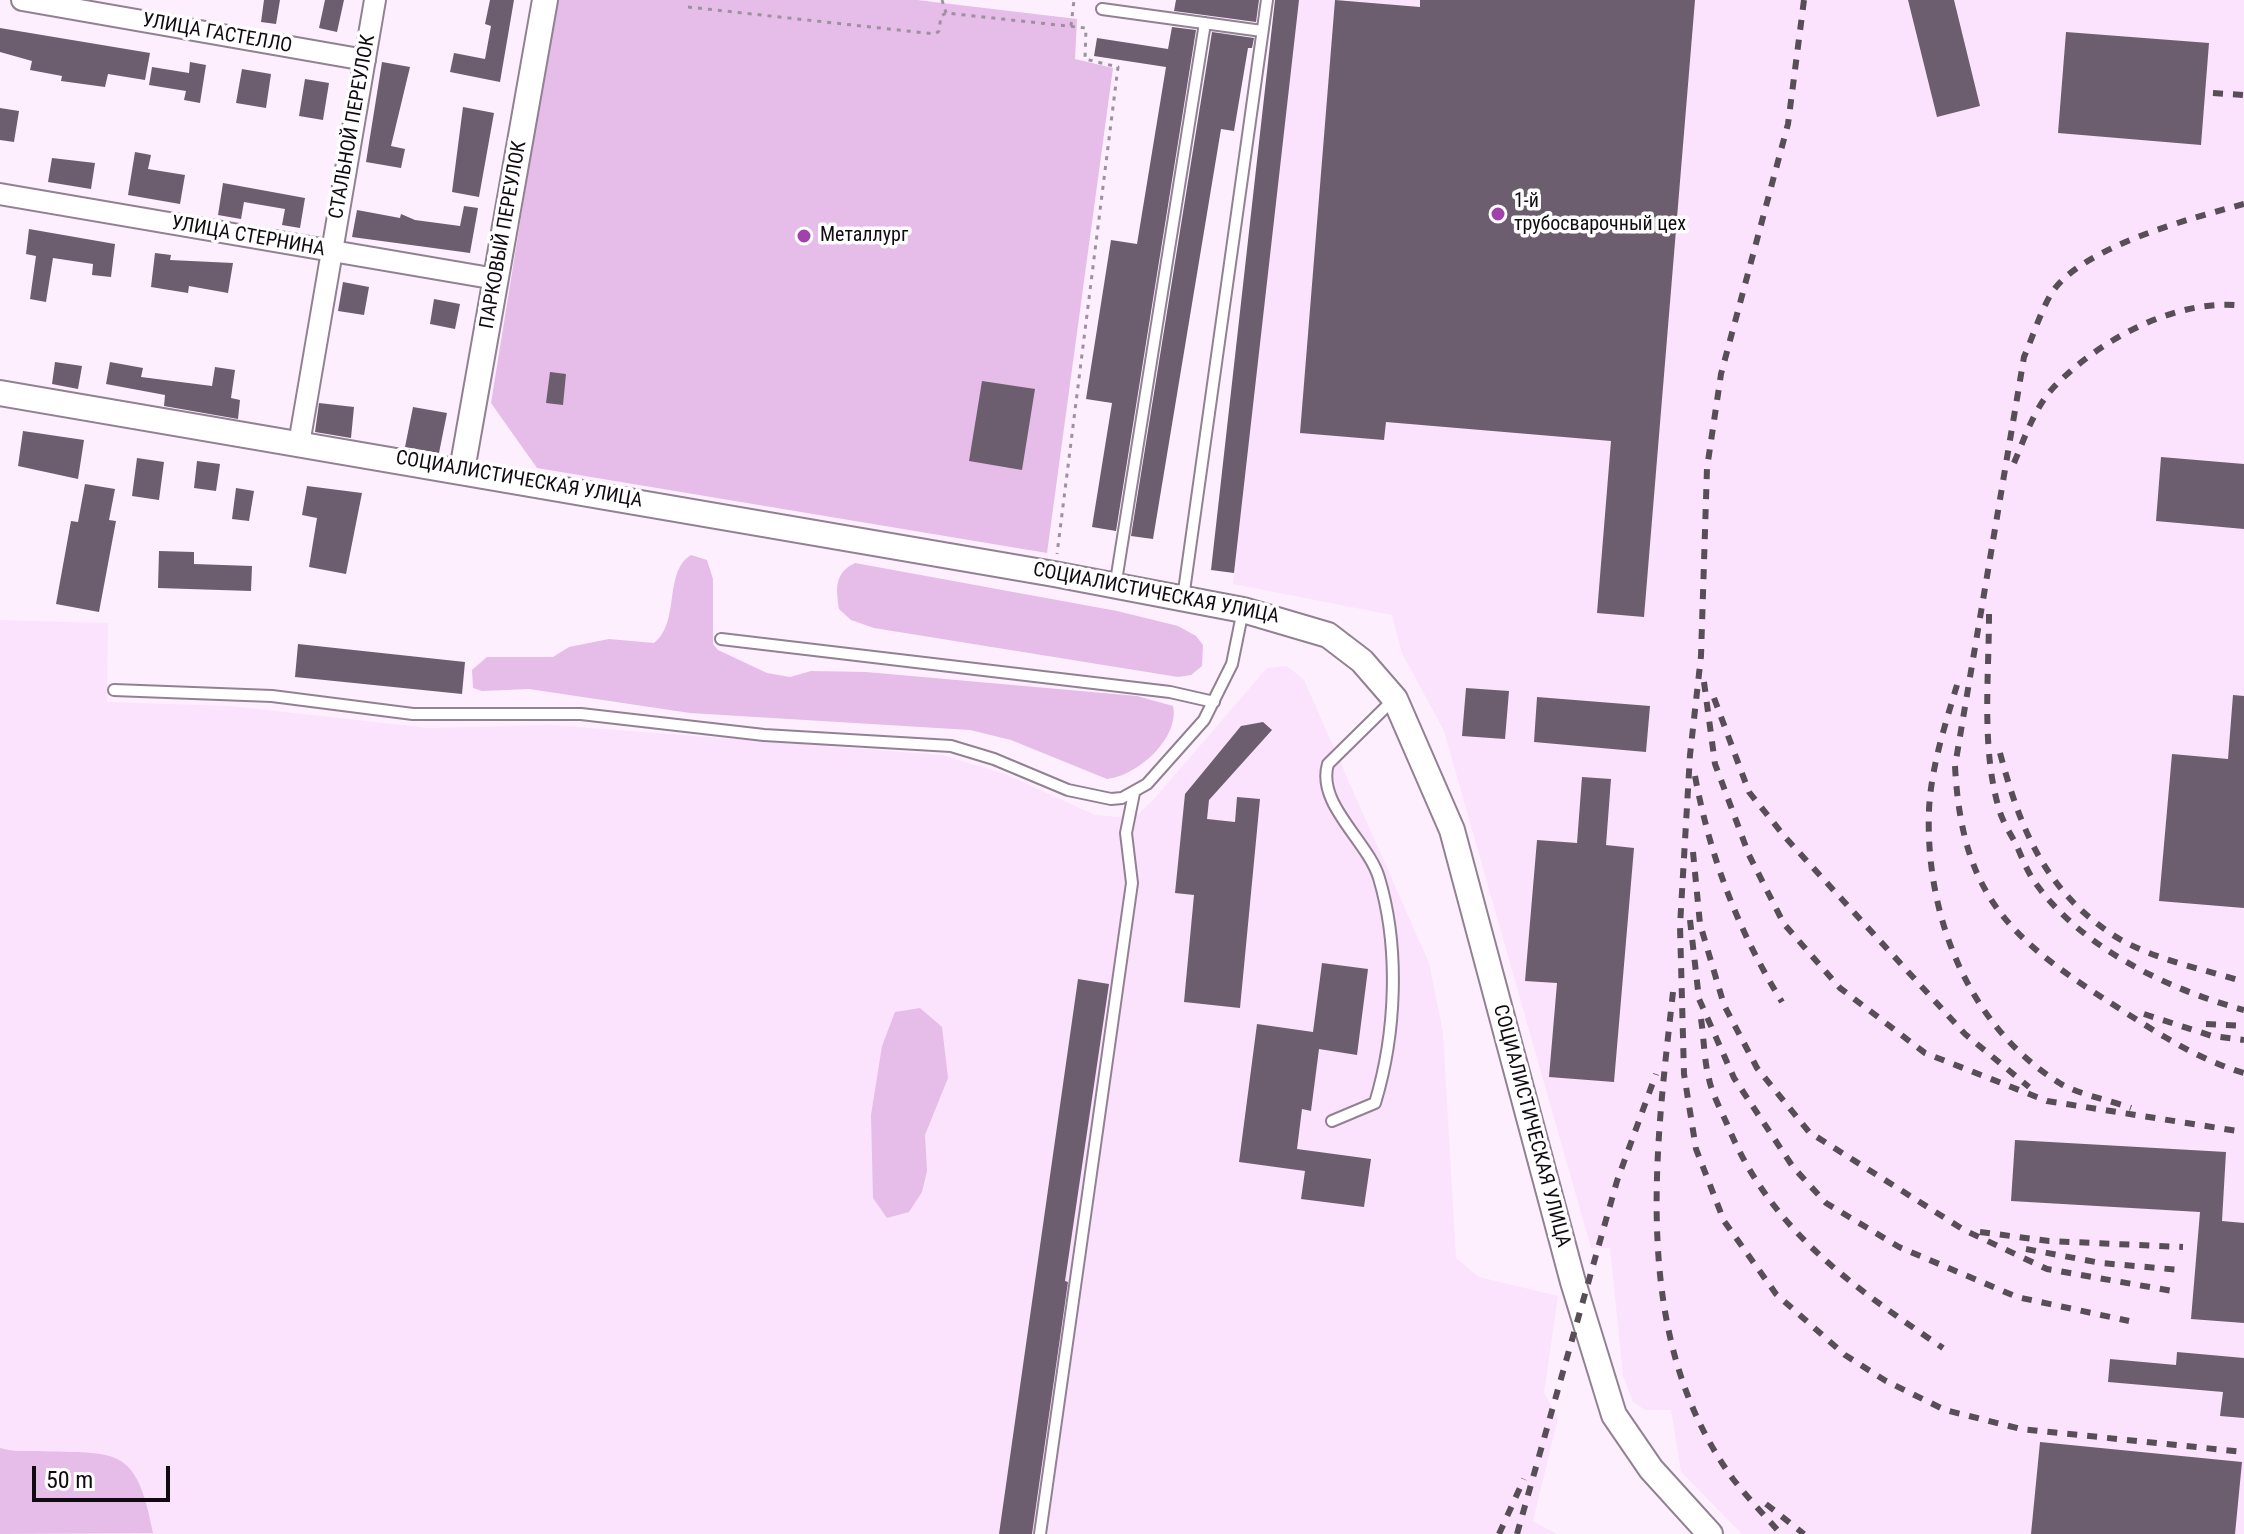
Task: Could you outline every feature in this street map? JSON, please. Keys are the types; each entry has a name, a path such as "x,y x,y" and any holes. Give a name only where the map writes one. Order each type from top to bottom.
{"street":[{"name":"УЛИЦА ГАСТЕЛЛО","path":"22,0 365,60"},
{"name":"СТАЛЬНОЙ ПЕРЕУЛОК","path":"299,444 375,0"},
{"name":"ПАРКОВЫЙ ПЕРЕУЛОК","path":"462,470 545,0"},
{"name":"УЛИЦА СТЕРНИНА","path":"0,194 496,279"},
{"name":"СОЦИАЛИСТИЧЕСКАЯ УЛИЦА","path":"0,393 1054,574 1243,610 1328,635 1362,661 1395,699 1452,830 1573,1282 1614,1415 1651,1469 1710,1534"}],"lane":[{"path":"1183,598 1267,0"},
{"path":"1102,9 1262,31"},
{"path":"1116,581 1205,23"},
{"path":"114,690 272,696 413,714 581,714 764,735 899,740 951,746 1099,798 1122,798 1134,793 1163,770 1204,720 1232,664 1243,610"},
{"path":"721,639 1170,692 1214,702"},
{"path":"1332,1121 1375,1103 1382,1079 1392,974 1389,923 1378,875 1333,803 1324,777 1328,764 1395,699"},
{"path":"1040,1534 1132,883 1126,833 1134,793"}],"path":[{"path":"942,0 946,13"},
{"path":"1071,26 1074,0"},
{"path":"688,7 935,34 939,31 941,16 946,13 1086,28 1085,59 1118,67 1054,574"}],"shaded area":[{"name":"Металлург","path":"556,0 917,0 1077,19 1075,59 1113,68 1047,553 537,468 491,403"},
{"path":"1297,0 2244,0 2244,1534 1742,1534 1681,1472 1671,1410 1645,1410 1633,1402 1623,1376 1610,1248 1591,1248 1444,731 1402,653 1392,615 1233,584"},
{"path":"691,555 707,560 713,579 713,644 718,650 767,673 790,677 811,671 866,672 1137,696 1173,706 1170,730 1143,763 1131,771 1107,779 1011,740 970,730 690,713 529,689 482,691 473,688 472,670 487,657 553,657 569,647 609,639 654,643 667,623 677,573"},
{"path":"855,563 1117,611 1178,626 1196,636 1203,645 1202,666 1191,675 1178,677 874,628 851,620 839,609 838,582 843,572"},
{"path":"0,620 108,623 107,702 231,706 429,728 552,725 942,755 1005,774 1095,815 1118,817 1137,815 1154,799 1267,668 1287,666 1304,680 1429,963 1443,1032 1456,1258 1479,1277 1558,1296 1544,1393 1558,1418 1533,1521 1557,1534 0,1534"},
{"path":"920,1008 942,1027 948,1078 925,1135 927,1171 922,1192 909,1212 887,1218 873,1198 871,1115 882,1046 895,1012"},
{"path":"0,1448 86,1453 119,1460 139,1483 153,1533 0,1534"}],"building":[{"path":"264,0 280,0 276,24 261,22"},
{"path":"325,0 344,0 337,32 319,28"},
{"path":"490,0 514,0 500,82 450,72 454,53 485,59 491,26 485,24"},
{"path":"1176,0 1259,0 1256,22 1174,11"},
{"path":"1275,0 1299,0 1234,573 1211,570"},
{"name":"1-й трубосварочный цех","path":"1335,0 1420,7 1420,0 1695,0 1644,617 1597,613 1611,441 1386,422 1384,440 1300,433"},
{"path":"1908,0 1954,0 1980,106 1937,117"},
{"path":"1172,27 1196,30 1116,531 1092,527 1112,403 1086,399 1111,240 1137,244 1166,67 1094,56 1097,38 1168,49"},
{"path":"0,28 150,53 145,80 108,74 105,87 61,81 62,76 30,70 32,61 0,52"},
{"path":"1212,32 1254,38 1252,48 1248,48 1234,131 1221,129 1153,539 1131,536"},
{"path":"2066,32 2209,43 2201,145 2058,133"},
{"path":"190,62 206,65 200,103 184,100 186,91 149,85 152,67 189,73"},
{"path":"382,62 410,67 391,146 405,149 401,168 366,162"},
{"path":"242,69 271,74 266,108 236,103"},
{"path":"305,79 329,83 323,120 299,116"},
{"path":"463,107 494,113 479,197 452,192"},
{"path":"0,108 19,111 14,142 0,140"},
{"path":"135,152 151,155 148,169 185,175 180,204 128,195"},
{"path":"52,158 95,163 91,189 48,182"},
{"path":"223,183 305,198 300,228 282,225 285,209 244,202 241,219 218,215"},
{"path":"464,206 478,208 470,253 352,237 357,210 400,218 401,214 415,220 460,226"},
{"path":"29,229 115,244 111,277 92,275 93,264 53,258 46,302 30,299 36,256 26,254"},
{"path":"155,253 171,255 170,260 233,263 228,293 189,286 188,293 151,287"},
{"path":"343,282 369,287 364,315 338,311"},
{"path":"434,299 460,304 455,329 430,324"},
{"path":"55,362 82,366 78,389 52,384"},
{"path":"110,362 143,368 141,377 212,386 215,367 235,370 231,398 240,400 238,419 164,406 165,395 106,384"},
{"path":"550,372 566,374 563,405 546,403"},
{"path":"982,381 1035,389 1022,470 969,461"},
{"path":"319,403 354,407 351,438 315,432"},
{"path":"413,407 447,413 439,453 405,447"},
{"path":"23,431 84,440 78,479 18,466"},
{"path":"2161,457 2244,464 2244,529 2156,521"},
{"path":"137,458 164,462 159,500 132,496"},
{"path":"197,461 220,464 216,491 194,488"},
{"path":"85,484 115,489 109,520 116,521 99,612 56,604 71,521 78,522"},
{"path":"307,486 362,493 346,574 309,567 317,518 302,515"},
{"path":"236,488 254,491 249,521 232,519"},
{"path":"159,551 194,552 194,564 252,566 251,591 158,588"},
{"path":"298,644 465,662 462,694 295,677"},
{"path":"1466,688 1509,691 1505,739 1462,736"},
{"path":"2233,695 2244,696 2244,908 2159,901 2172,754 2228,759"},
{"path":"1537,697 1650,706 1646,752 1534,742"},
{"path":"1263,722 1272,730 1209,800 1207,819 1235,822 1237,797 1260,799 1240,1008 1184,1002 1194,895 1175,893 1185,794 1241,726"},
{"path":"1582,777 1611,779 1606,845 1634,848 1614,1082 1549,1077 1557,983 1525,981 1537,840 1577,843"},
{"path":"1322,963 1368,969 1357,1055 1319,1049 1311,1111 1302,1109 1297,1149 1371,1159 1364,1207 1301,1199 1305,1171 1239,1162 1257,1024 1313,1032"},
{"path":"1078,979 1109,984 1065,1281 1068,1282 1032,1534 999,1534"},
{"path":"2015,1140 2226,1152 2222,1221 2244,1223 2244,1323 2191,1319 2200,1212 2011,1201"},
{"path":"2177,1352 2244,1358 2244,1418 2220,1416 2223,1392 2108,1382 2110,1359 2176,1365"},
{"path":"2040,1442 2242,1462 2235,1534 2031,1534"}],"railway":[{"path":"1804,0 1788,124 1721,374 1707,468 1701,656 1690,755 1680,926 1684,1074 1696,1149 1724,1221 1776,1294 1845,1355 1886,1381 1945,1410 2021,1429 2244,1452"},
{"path":"2213,93 2244,95"},
{"path":"2244,204 2168,226 2111,249 2065,277 2047,301 2024,357 1955,766 1960,812 1969,851 1982,884 2000,912 2023,938 2082,985 2150,1028 2195,1054 2244,1073"},
{"path":"2014,463 2046,396 2071,370 2093,354 2166,315 2193,308 2244,306"},
{"path":"1989,614 1987,712 1993,786 2002,817 2028,872 2053,905 2101,946 2156,978 2244,1010"},
{"path":"1704,682 1715,764 1749,855 1784,924 1840,988 1925,1053 2047,1101 2244,1132"},
{"path":"1957,685 1943,731 1929,810 1935,889 1944,928 1959,965 1977,1000 2001,1032 2028,1060 2069,1088 2131,1108"},
{"path":"1714,698 1749,792 1785,837 1965,1034 2029,1087"},
{"path":"2000,753 2016,806 2038,854 2051,876 2087,915 2110,933 2141,950 2244,982"},
{"path":"1695,776 1709,836 1728,893 1752,948 1782,1002"},
{"path":"1693,852 1700,924 1724,1005 1757,1068 1809,1132 1964,1230 2047,1269 2178,1292"},
{"path":"1690,920 1699,999 1734,1078 1793,1167 1826,1203 1899,1247 2017,1297 2129,1321"},
{"path":"1673,992 1657,1180 1658,1243 1664,1305 1678,1366 1700,1424 1733,1479 1781,1534"},
{"path":"2144,1014 2212,1036 2244,1040"},
{"path":"1701,1019 1712,1090 1745,1162 1766,1195 1790,1225 1846,1278 1943,1348"},
{"path":"2206,1024 2244,1026"},
{"path":"1517,1534 1617,1181 1656,1074"},
{"path":"1980,1232 2049,1241 2183,1247"},
{"path":"2026,1249 2101,1263 2180,1270"},
{"path":"1499,1534 1524,1479"},
{"path":"1766,1504 1804,1534"}],"place":[{"name":"1-й трубосварочный цех","path":"1498,214"},
{"name":"Металлург","path":"804,236"}]}
